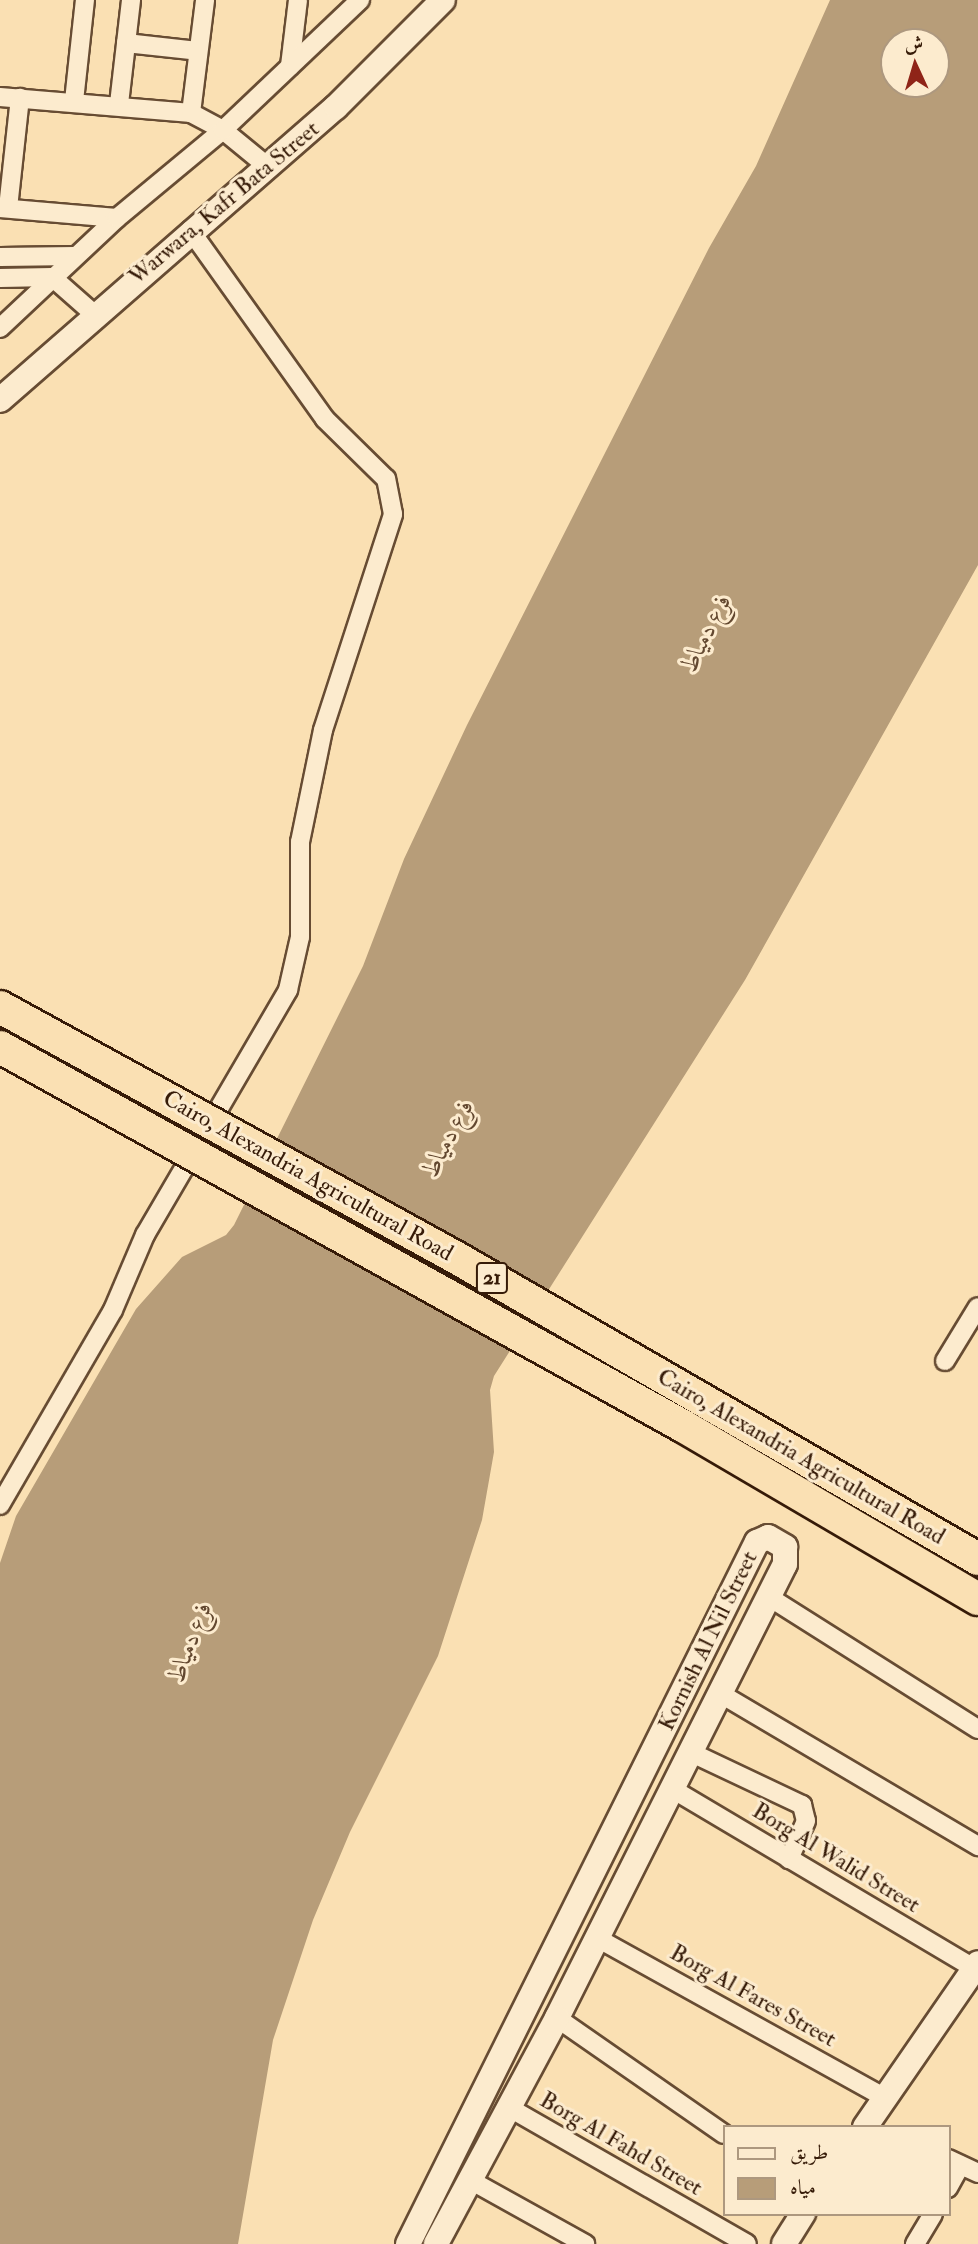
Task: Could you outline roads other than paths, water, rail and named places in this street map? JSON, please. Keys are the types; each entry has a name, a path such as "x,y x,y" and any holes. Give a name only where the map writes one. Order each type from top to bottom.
{"highway":[{"name":"Cairo, Alexandria Agricultural Road","path":"0,1007 401,1226 978,1559"},
{"name":"Cairo, Alexandria Agricultural Road","path":"0,1047 683,1426 978,1599"}],"main road":[{"name":"Warwara, Kafr Bata Street","path":"0,400 190,230 336,107 443,0"},
{"name":"Kornish Al Nil Street","path":"408,2244 757,1542 763,1537 787,1552 769,1597 554,2024 436,2244"},
{"path":"870,2125 884,2097 976,1966"},
{"path":"521,2018 554,2024"},
{"path":"784,2244 802,2216"}],"street":[{"path":"74,101 85,0"},
{"path":"119,104 131,0"},
{"path":"191,113 205,0"},
{"path":"290,66 298,0"},
{"path":"0,328 117,218 223,130 360,0"},
{"path":"126,43 198,51"},
{"path":"0,97 119,104 191,113 223,130 268,167"},
{"path":"20,98 6,166 4,208 117,218"},
{"path":"0,1505 113,1310 145,1235 288,990 300,937 300,842 323,730 379,569 393,514 386,479 325,419 190,230"},
{"path":"0,257 75,256"},
{"path":"0,278 52,277 94,314"},
{"path":"945,1361 977,1309"},
{"path":"769,1597 978,1729"},
{"path":"721,1694 978,1846"},
{"path":"692,1753 802,1805 806,1821 789,1859"},
{"name":"Borg Al Walid Street","path":"674,1790 976,1966"},
{"name":"Borg Al Fares Street","path":"597,1938 884,2097"},
{"path":"554,2024 722,2133"},
{"name":"Borg Al Fahd Street","path":"508,2107 747,2244"},
{"path":"950,2181 955,2162 978,2173"},
{"path":"470,2180 584,2244"},
{"path":"915,2244 932,2216"}],"water":[{"name":"فرع دمياط","path":"830,0 978,0 978,565 745,980 494,1376 490,1390 494,1452 482,1520 438,1656 350,1832 313,1920 273,2040 238,2244 0,2244 0,1563 16,1516 136,1309 182,1257 226,1235 234,1225 363,966 404,859 467,725 709,248 756,166"}]}
